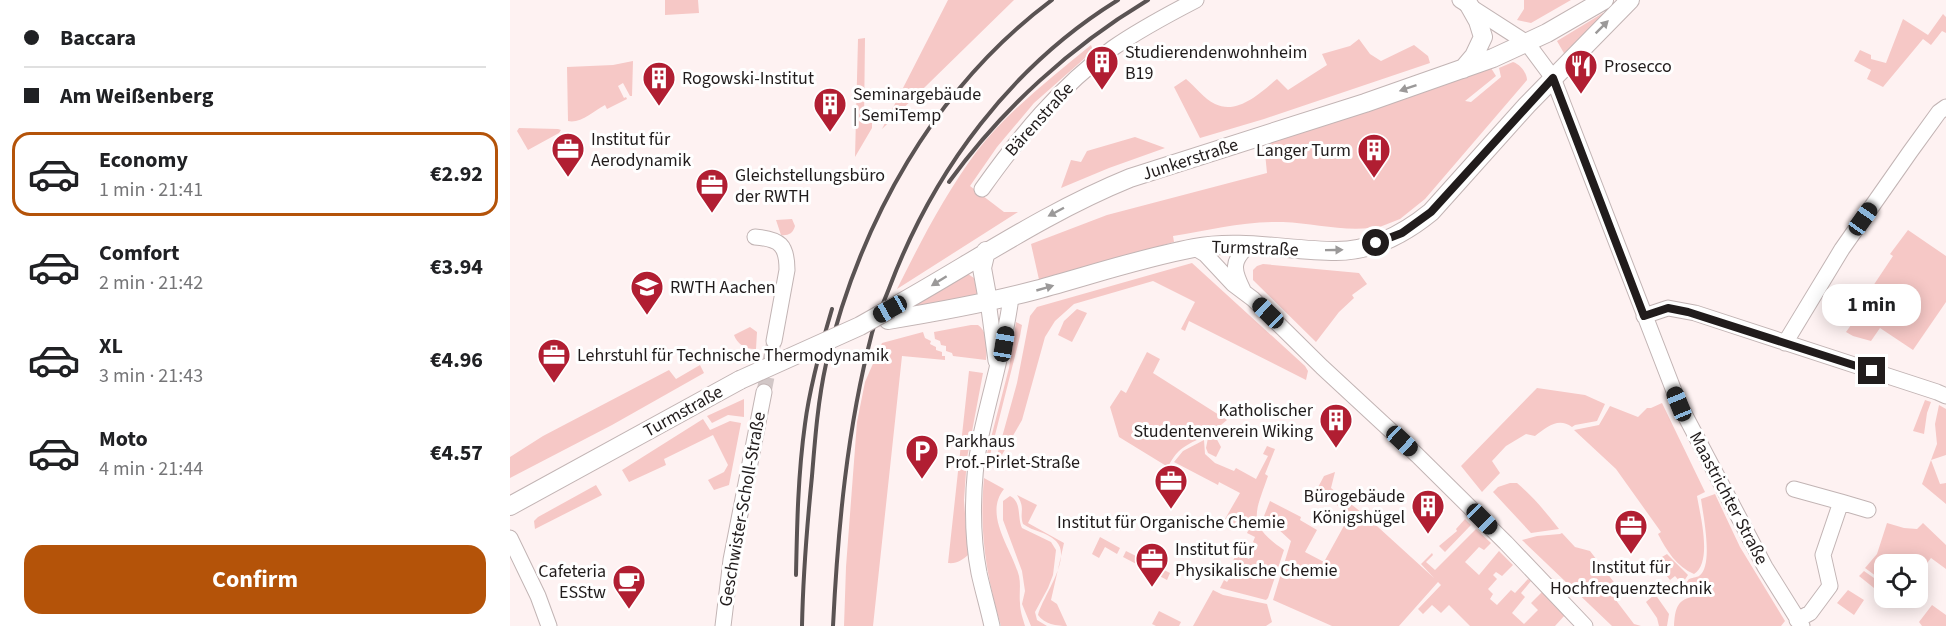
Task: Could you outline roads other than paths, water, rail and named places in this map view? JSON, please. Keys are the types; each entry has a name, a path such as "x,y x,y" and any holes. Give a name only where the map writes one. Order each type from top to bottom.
{"main road":[{"name":"Junkerstraße","path":"889,315 986,251 1071,204 1130,178 1493,58 1527,43 1604,0"},
{"path":"1553,78 1630,0"},
{"path":"1463,69 1474,56 1483,37 1481,27 1464,3"},
{"name":"Turmstraße","path":"510,506 740,380 889,315 1011,297 1195,248 1250,245 1338,251 1376,243 1402,233 1431,212 1445,198 1553,78"},
{"path":"986,251 982,268 988,301"}],"street":[{"name":"Bärenstraße","path":"982,189 1013,145 1071,83 1111,50 1141,30 1196,0"},
{"path":"1464,3 1527,43"},
{"name":"Maastrichter Straße","path":"1527,43 1553,78 1679,404 1765,567 1800,623 1830,586 1823,555 1841,502"},
{"path":"1785,343 1842,249 1915,144 1939,112 1946,107"},
{"path":"755,237 780,244 785,250 788,270 774,341"},
{"path":"1243,290 1234,268 1238,258 1250,245"},
{"path":"1195,248 1205,254 1233,284 1243,290 1482,519 1586,626"},
{"path":"992,626 979,571 976,547 974,504 976,462 1004,344 1011,297"},
{"path":"988,301 997,367"},
{"path":"1644,316 1660,310 1676,309 1712,318 1785,343 1944,391"},
{"name":"Geschwister-Scholl-Straße","path":"723,626 731,560 764,392"},
{"path":"1794,489 1868,510"},
{"path":"510,538 538,596 549,626"}],"tunnel":[{"path":"764,392 774,341"}],"railway":[{"path":"802,626 807,532 821,391 841,311 859,260 881,210 908,162 938,116 972,74 1010,35 1052,0"},
{"path":"833,626 845,478 863,369 880,310 908,243 953,162 980,124 1010,89 1043,56 1079,26 1118,0"},
{"path":"949,182 992,129 1040,81 1092,38 1148,0"},
{"path":"796,575 799,481 807,409 832,309"}],"place":[{"name":"Studierendenwohnheim B19","path":"1102,91"},
{"name":"Prosecco","path":"1581,95"},
{"name":"Rogowski-Institut","path":"659,107"},
{"name":"Seminargebäude | SemiTemp","path":"830,133"},
{"name":"Institut für Aerodynamik","path":"568,178"},
{"name":"Langer Turm","path":"1374,179"},
{"name":"Gleichstellungsbüro der RWTH","path":"712,214"},
{"name":"RWTH Aachen","path":"647,316"},
{"name":"Lehrstuhl für Technische Thermodynamik","path":"554,384"},
{"name":"Katholischer Studentenverein Wiking","path":"1336,449"},
{"name":"Parkhaus Prof.-Pirlet-Straße","path":"922,480"},
{"name":"Institut für Organische Chemie","path":"1171,510"},
{"name":"Bürogebäude Königshügel","path":"1428,535"},
{"name":"Institut für Hochfrequenztechnik","path":"1631,555"},
{"name":"Institut für Physikalische Chemie","path":"1152,588"},
{"name":"Cafeteria ESStw","path":"629,610"}]}
